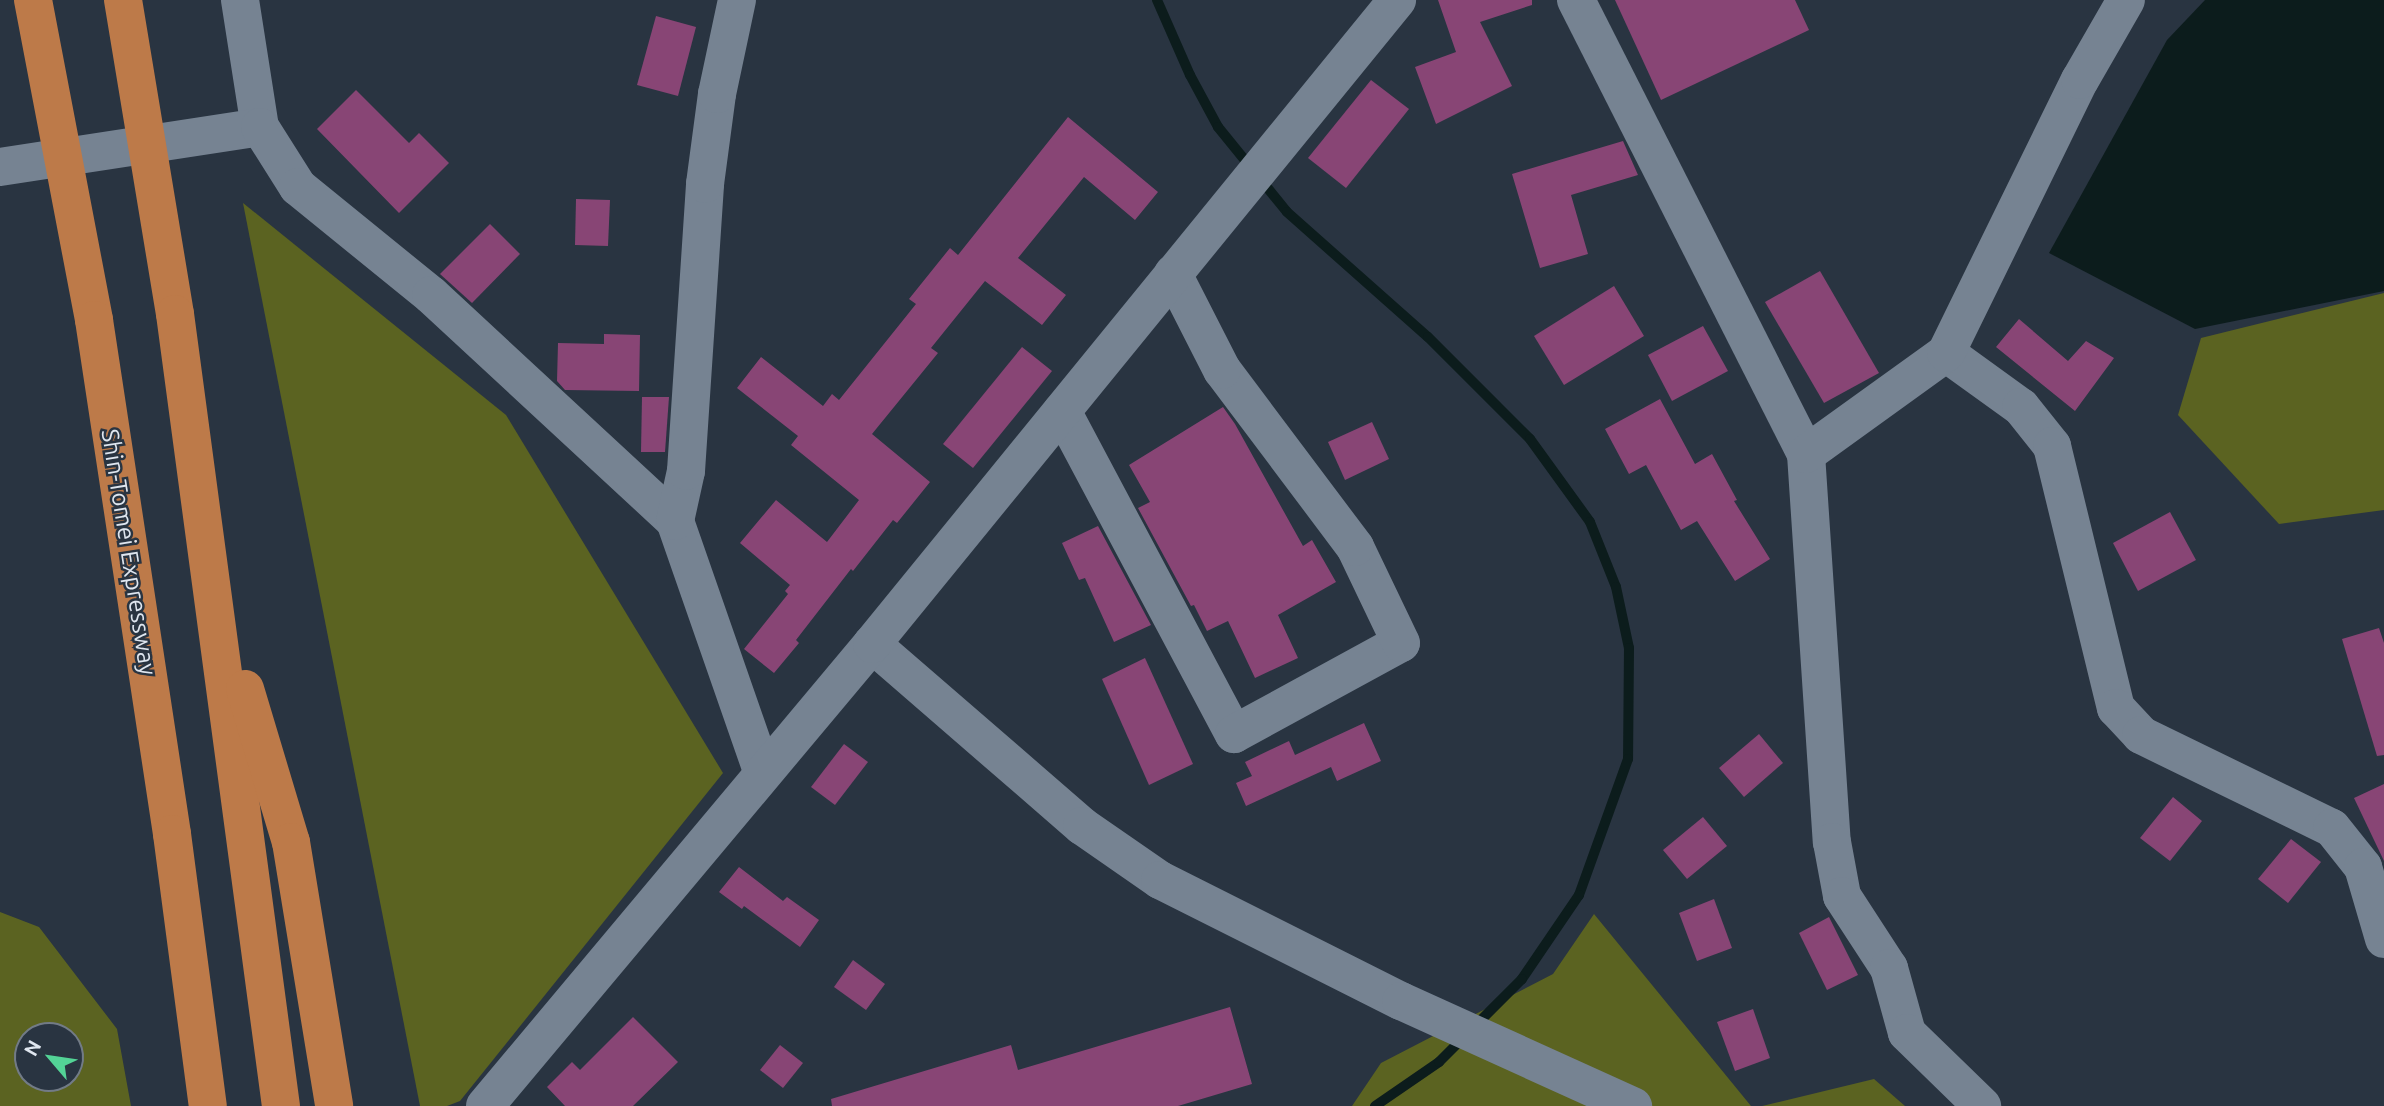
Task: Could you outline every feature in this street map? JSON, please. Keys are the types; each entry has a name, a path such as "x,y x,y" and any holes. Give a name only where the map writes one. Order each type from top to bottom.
{"highway":[{"name":"Shin-Tomei Expressway","path":"33,0 94,320 172,834 208,1106"},
{"path":"123,0 175,314 281,1106"},
{"path":"213,586 291,842 334,1106"}],"street":[{"path":"240,0 260,127 298,187 431,295 675,521 763,773"},
{"path":"675,521 686,471 705,184 717,94 737,0"},
{"path":"485,1106 872,645 1396,0"},
{"path":"1576,0 1806,454 1832,842 1842,896 1889,968 1907,1033 1982,1106"},
{"path":"1806,454 1947,353 2080,80 2126,0"},
{"path":"0,167 260,127"},
{"path":"1062,411 1234,734 1401,643 1355,547 1222,370 1173,274"},
{"path":"1947,353 2021,408 2052,446 2116,708 2141,735 2332,828 2363,867 2384,939"},
{"path":"872,645 1082,826 1160,880 1389,995 1633,1106"}],"green space":[{"path":"243,203 506,415 723,773 460,1101 447,1106 420,1106"},
{"path":"2384,293 2384,510 2279,524 2178,415 2201,338"},
{"path":"0,912 39,927 117,1029 131,1106 0,1106"},
{"path":"1594,914 1751,1106 1352,1106 1381,1063 1553,974"},
{"path":"1874,1079 1905,1106 1762,1106"}],"shaded area":[{"path":"2205,0 2384,0 2384,291 2195,329 2049,253 2167,40"}],"building":[{"path":"1438,0 1532,0 1532,5 1480,22 1512,86 1436,124 1415,67 1456,52"},
{"path":"1615,0 1795,0 1809,30 1661,100"},
{"path":"656,16 696,27 678,96 637,85"},
{"path":"1371,80 1409,109 1346,188 1308,158"},
{"path":"356,90 409,143 419,133 449,163 399,213 317,129"},
{"path":"1068,117 1158,192 1135,220 1084,177 1018,258 1066,295 1042,325 985,281 931,348 938,353 872,434 930,482 897,523 893,520 853,571 851,569 796,640 799,643 774,673 744,649 788,594 785,591 790,585 740,543 776,500 827,542 859,500 791,445 798,436 737,388 761,357 823,406 832,394 839,400 916,304 909,299 950,248 958,255"},
{"path":"1623,141 1638,175 1571,195 1588,254 1540,268 1512,174"},
{"path":"576,199 610,200 608,246 575,245"},
{"path":"490,224 520,254 472,303 440,274"},
{"path":"1820,271 1879,373 1824,403 1765,302"},
{"path":"1614,286 1644,336 1564,385 1534,336"},
{"path":"2019,319 2068,361 2086,341 2114,358 2075,411 1996,347"},
{"path":"1703,326 1728,371 1672,401 1648,355"},
{"path":"604,334 640,335 639,391 565,390 557,381 558,343 604,344"},
{"path":"1022,347 1052,371 973,468 943,444"},
{"path":"642,397 669,397 665,452 641,452"},
{"path":"1660,399 1695,464 1712,454 1737,500 1734,501 1770,559 1735,581 1697,521 1681,530 1646,465 1629,474 1605,429"},
{"path":"1223,407 1303,546 1312,540 1336,582 1278,615 1298,658 1255,678 1228,621 1207,631 1194,605 1191,606 1138,508 1150,502 1129,465"},
{"path":"1372,422 1389,459 1345,480 1328,442"},
{"path":"2170,512 2196,560 2138,591 2113,543"},
{"path":"1098,526 1151,625 1114,642 1085,578 1079,580 1062,543"},
{"path":"2379,628 2384,643 2384,755 2377,756 2342,639"},
{"path":"1145,658 1193,764 1149,785 1102,679"},
{"path":"1364,723 1381,761 1337,781 1331,767 1246,806 1236,783 1252,776 1245,762 1289,741 1295,755"},
{"path":"1759,734 1783,763 1744,797 1719,768"},
{"path":"844,744 868,762 835,805 811,787"},
{"path":"2384,784 2384,861 2354,798"},
{"path":"2173,797 2202,821 2170,861 2140,838"},
{"path":"1703,817 1727,846 1687,879 1663,850"},
{"path":"2291,839 2321,862 2288,903 2258,879"},
{"path":"739,867 783,901 787,897 819,920 800,947 744,906 742,909 719,892"},
{"path":"1714,899 1732,948 1697,961 1679,913"},
{"path":"1829,917 1858,975 1827,990 1799,933"},
{"path":"853,960 885,984 866,1010 834,987"},
{"path":"1230,1007 1252,1084 1178,1106 832,1106 831,1099 1011,1045 1018,1070"},
{"path":"1753,1009 1770,1058 1735,1071 1717,1022"},
{"path":"633,1017 678,1062 633,1106 565,1106 547,1087 572,1062 580,1070"},
{"path":"780,1045 803,1063 783,1088 760,1070"}],"waterway":[{"path":"1157,0 1190,75 1218,127 1287,212 1428,337 1530,439 1590,522 1616,587 1629,648 1628,759 1579,895 1522,979 1475,1026"},
{"path":"1375,1106 1439,1062 1464,1037"}]}
